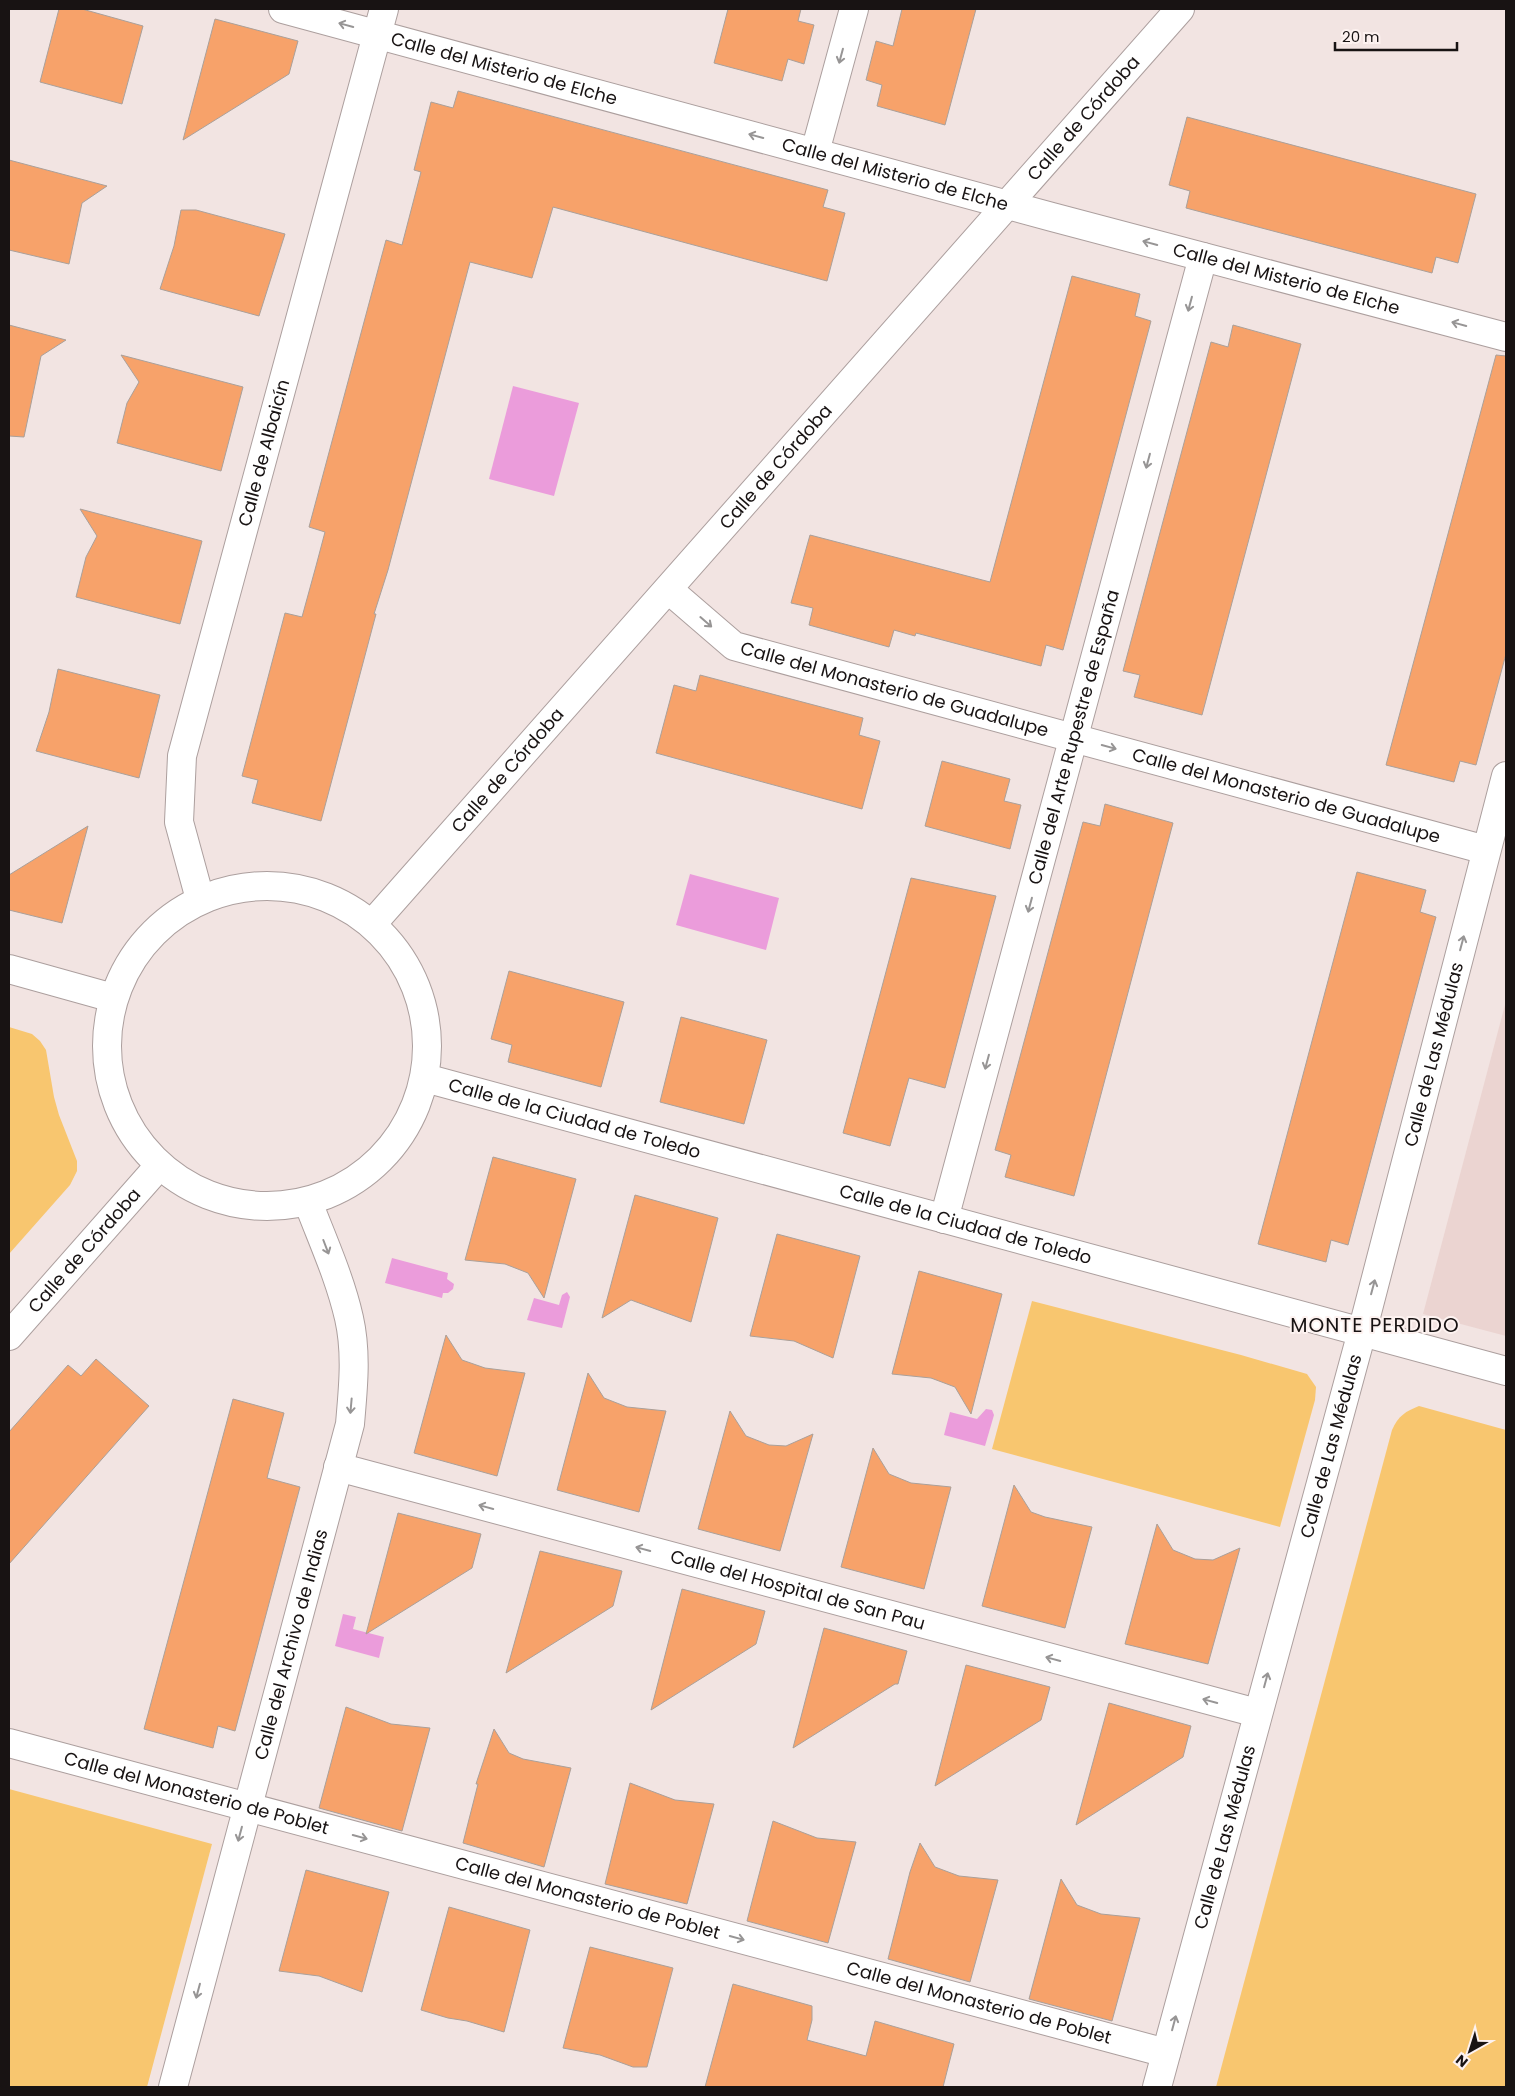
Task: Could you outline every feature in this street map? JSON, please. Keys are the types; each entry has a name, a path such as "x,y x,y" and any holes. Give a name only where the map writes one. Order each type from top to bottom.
{"street":[{"name":"Calle del Misterio de Elche","path":"283,9 381,21 815,152 1506,337"},
{"path":"815,152 854,9"},
{"name":"Calle de Córdoba","path":"372,924 669,590 1180,9"},
{"name":"Calle de Albaicín","path":"200,899 179,822 182,756 381,21"},
{"name":"Calle del Arte Rupestre de España","path":"944,1219 1203,257"},
{"name":"Calle del Monasterio de Guadalupe","path":"669,590 734,646 1486,850"},
{"name":"Calle de Las Médulas","path":"1157,2087 1362,1332 1506,776"},
{"path":"245,886 286,886 331,898 372,924 400,956 417,987 428,1038 425,1078 411,1119 380,1162 346,1186 308,1202 262,1207 206,1195 159,1166 126,1124 111,1088 105,1046 112,998 131,958 162,923 200,899 245,886"},
{"path":"9,969 112,998"},
{"name":"Calle de la Ciudad de Toledo","path":"425,1078 1506,1371"},
{"name":"Calle de Córdoba","path":"9,1336 159,1166"},
{"name":"Calle del Archivo de Indias","path":"173,2087 350,1424 354,1372 349,1318 328,1254 308,1202"},
{"name":"Calle del Hospital de San Pau","path":"338,1467 1257,1713"},
{"name":"Calle del Monasterio de Poblet","path":"9,1743 1166,2053"}],"shaded area":[{"path":"513,386 579,403 554,496 489,479"},
{"path":"690,874 779,898 766,950 676,925"},
{"path":"1506,1001 1506,1336 1423,1314"},
{"path":"9,1027 32,1034 46,1050 54,1097 77,1161 77,1171 70,1185 9,1254"},
{"path":"392,1258 448,1273 447,1279 454,1284 453,1289 448,1293 443,1293 442,1298 385,1283"},
{"path":"567,1292 570,1297 562,1328 527,1320 534,1298 559,1305 562,1295"},
{"path":"1032,1301 1307,1374 1316,1387 1315,1400 1280,1527 992,1449"},
{"path":"1419,1406 1506,1430 1506,2087 1216,2087 1392,1430 1403,1415"},
{"path":"986,1409 992,1410 994,1415 985,1446 944,1435 950,1412 977,1419"},
{"path":"343,1614 356,1617 353,1629 384,1637 379,1658 335,1646"},
{"path":"9,1789 212,1844 147,2087 9,2087"}],"building":[{"path":"59,9 82,9 143,26 122,104 40,82"},
{"path":"728,9 801,9 798,21 814,25 804,64 788,59 782,81 714,63"},
{"path":"902,9 976,9 945,125 877,106 882,85 866,80 876,41 893,46"},
{"path":"215,19 298,41 289,74 183,140"},
{"path":"458,91 828,190 823,207 845,213 827,281 553,207 532,278 470,262 388,570 374,614 376,614 321,821 252,803 258,780 242,776 285,613 302,617 316,566 325,532 309,527 386,240 402,245 421,172 414,170 431,102 453,108"},
{"path":"1187,117 1476,194 1458,263 1436,257 1432,273 1186,208 1190,191 1169,185"},
{"path":"9,160 107,186 82,203 69,264 9,250"},
{"path":"181,210 196,210 285,234 259,316 160,289 174,246"},
{"path":"1072,276 1140,294 1135,316 1151,321 1063,650 1046,645 1041,666 916,633 915,636 894,630 889,647 809,625 813,608 791,603 810,535 990,582"},
{"path":"9,325 66,340 41,356 24,437 9,436"},
{"path":"1233,325 1301,344 1202,715 1134,697 1140,675 1123,671 1211,342 1228,347"},
{"path":"121,355 243,387 221,471 117,443 127,403 139,382"},
{"path":"1496,355 1506,356 1506,654 1476,765 1460,761 1454,782 1386,765"},
{"path":"80,509 202,541 180,624 76,597 86,557 97,536"},
{"path":"58,669 160,695 139,778 36,751 49,712"},
{"path":"700,675 863,718 859,735 880,741 862,809 656,753 674,685 696,691"},
{"path":"942,761 1010,779 1004,801 1021,805 1010,849 925,826"},
{"path":"1105,804 1173,823 1074,1196 1005,1177 1011,1155 995,1150 1083,822 1100,826"},
{"path":"88,826 62,923 9,910 9,875"},
{"path":"1357,872 1426,890 1420,912 1436,917 1348,1245 1331,1240 1326,1262 1258,1244"},
{"path":"911,878 996,896 945,1088 909,1078 890,1146 843,1133"},
{"path":"509,971 624,1002 601,1087 508,1062 512,1045 491,1039"},
{"path":"681,1017 767,1040 744,1124 660,1102"},
{"path":"493,1157 576,1179 544,1298 528,1273 505,1264 465,1260"},
{"path":"635,1195 718,1218 691,1322 631,1300 602,1318"},
{"path":"777,1234 860,1256 833,1358 794,1341 750,1336"},
{"path":"919,1271 1002,1294 971,1414 955,1387 931,1378 892,1374"},
{"path":"446,1335 462,1360 485,1368 525,1373 497,1476 414,1453"},
{"path":"96,1359 149,1406 9,1564 9,1432 68,1365 81,1376"},
{"path":"588,1373 604,1398 627,1407 666,1411 639,1512 557,1490"},
{"path":"233,1399 284,1413 267,1478 300,1487 235,1731 218,1726 213,1748 144,1729"},
{"path":"730,1411 746,1436 769,1445 786,1446 813,1434 780,1551 698,1529"},
{"path":"873,1448 889,1474 911,1483 951,1487 924,1589 841,1567"},
{"path":"1014,1485 1031,1512 1045,1517 1092,1527 1065,1628 982,1606"},
{"path":"398,1513 481,1534 472,1568 366,1634"},
{"path":"1157,1524 1173,1550 1195,1559 1213,1560 1240,1548 1208,1664 1125,1644"},
{"path":"540,1551 622,1571 613,1606 506,1673"},
{"path":"682,1589 765,1611 756,1644 651,1710"},
{"path":"824,1628 907,1651 898,1684 895,1684 793,1748"},
{"path":"966,1665 1050,1687 1041,1720 935,1786"},
{"path":"1109,1703 1191,1726 1183,1757 1076,1825"},
{"path":"346,1707 391,1724 430,1728 402,1831 319,1808"},
{"path":"494,1729 509,1753 523,1759 571,1768 544,1867 463,1843 478,1784 476,1784"},
{"path":"630,1783 675,1800 714,1804 687,1904 605,1884"},
{"path":"773,1821 817,1838 856,1842 828,1943 747,1921"},
{"path":"920,1843 935,1867 959,1876 998,1880 970,1982 888,1959 910,1872"},
{"path":"306,1870 389,1892 362,1992 319,1976 279,1971"},
{"path":"1061,1879 1077,1905 1101,1914 1140,1918 1112,2021 1029,1999"},
{"path":"449,1907 530,1930 504,2032 421,2010"},
{"path":"590,1947 673,1968 647,2067 633,2067 600,2055 563,2048"},
{"path":"733,1984 812,2006 812,2020 807,2040 866,2056 875,2021 954,2044 943,2087 705,2087"}],"district":[{"name":"MONTE PERDIDO","path":"1375,1325"}]}
